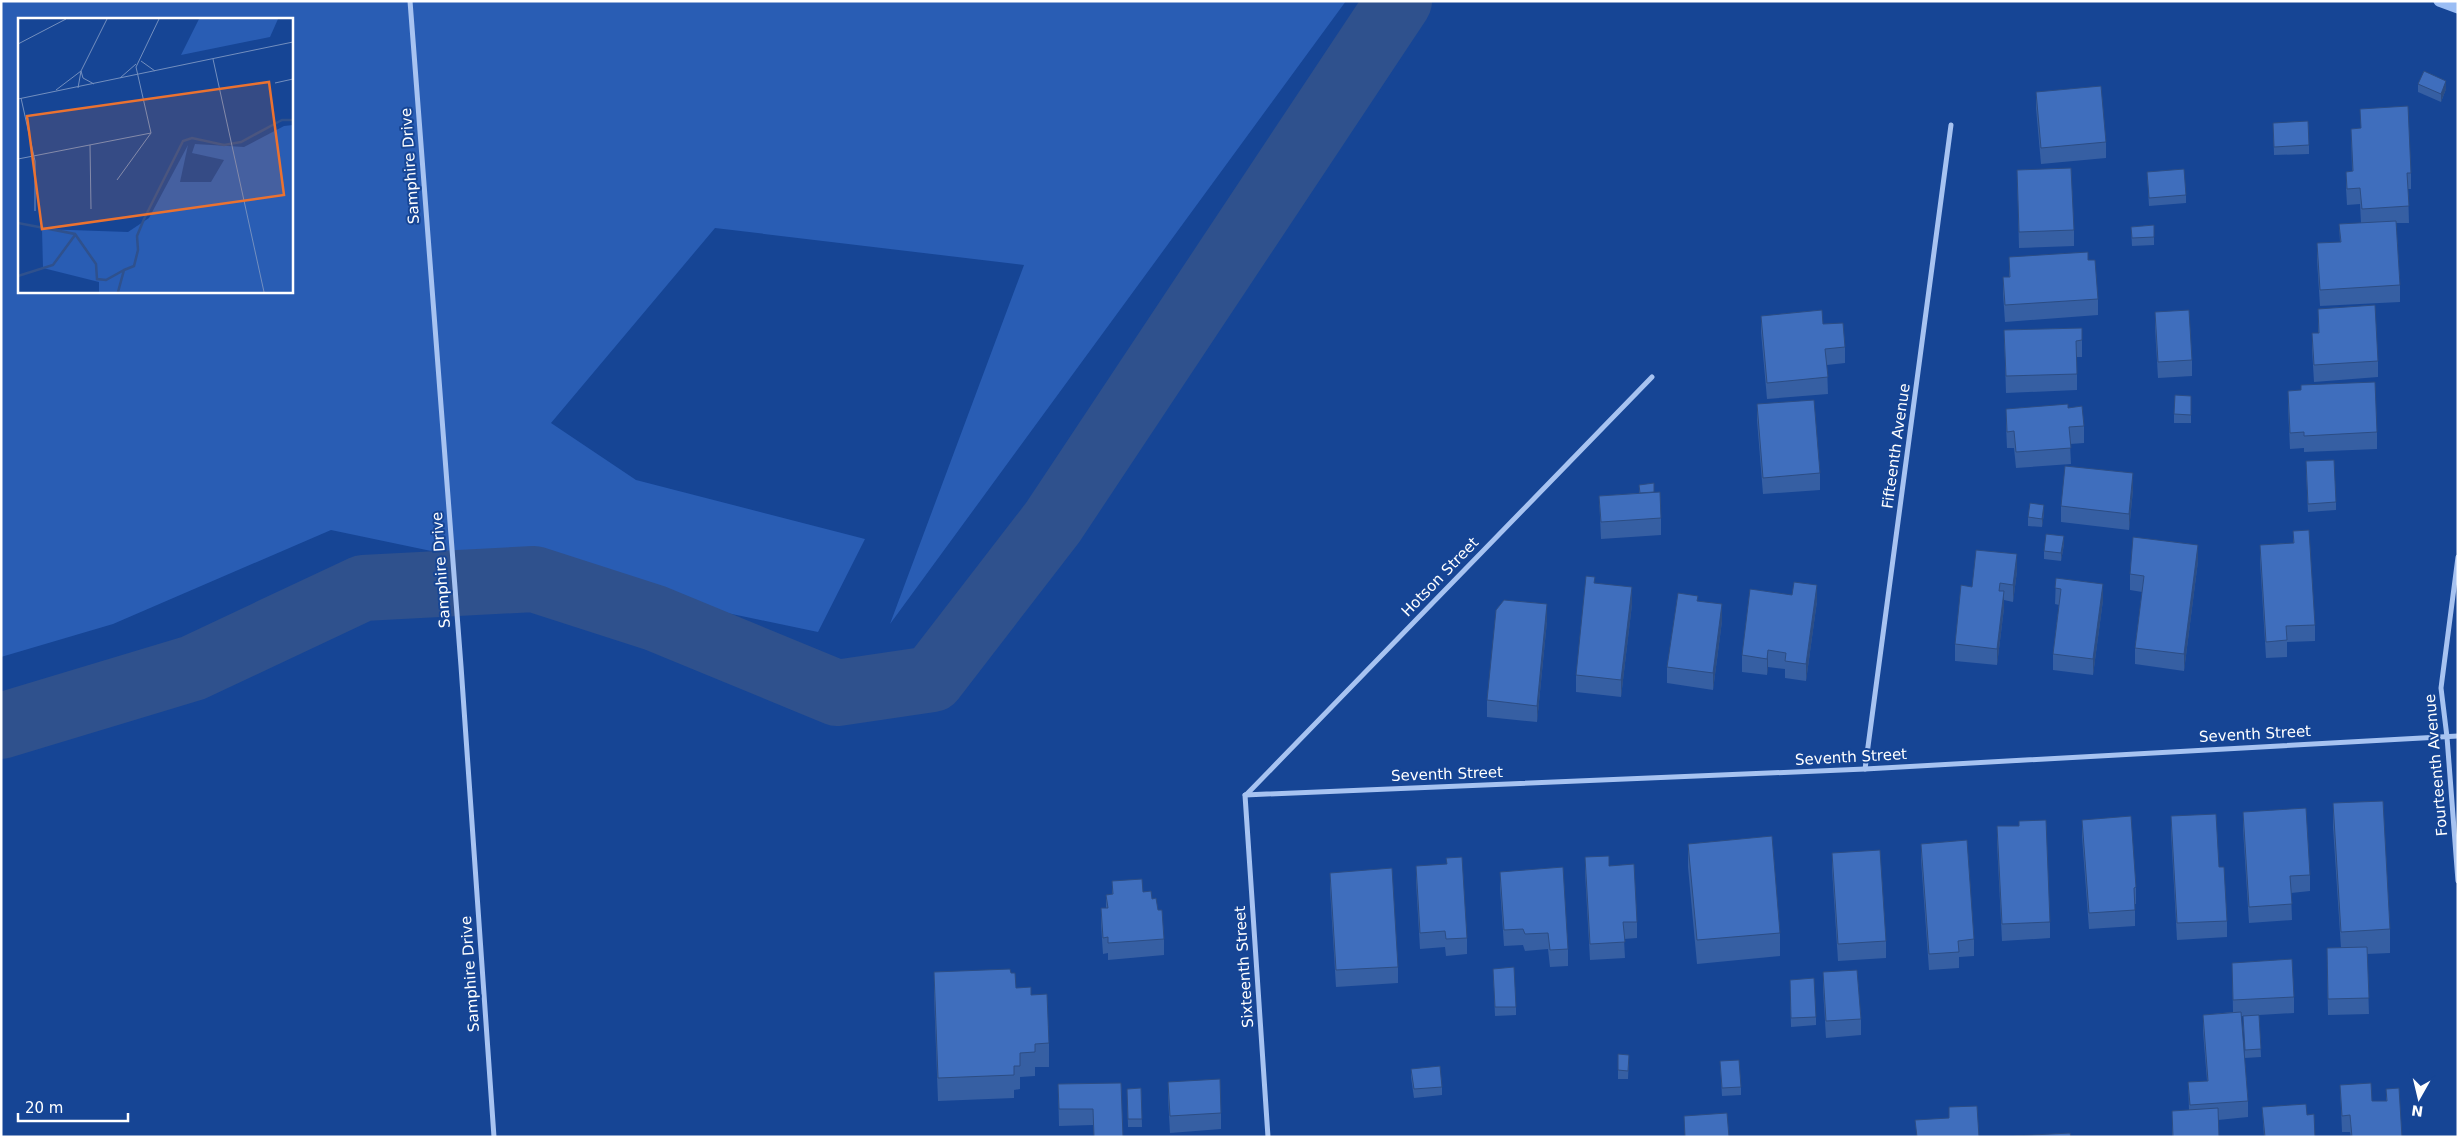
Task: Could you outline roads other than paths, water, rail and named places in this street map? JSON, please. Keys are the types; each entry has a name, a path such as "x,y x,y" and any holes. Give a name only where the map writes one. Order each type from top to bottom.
{"street":[{"name":"Samphire Drive","path":"410,1 452,543 494,1137"},
{"name":"Fifteenth Avenue","path":"1865,769 1951,126"},
{"name":"Hotson Street","path":"1245,795 1652,376"},
{"name":"Fourteenth Avenue","path":"2458,557 2441,688 2447,737 2458,881"},
{"name":"Seventh Street","path":"1245,795 1865,769 2458,736"},
{"name":"Sixteenth Street","path":"1245,795 1268,1137"}],"waterway":[{"path":"1,726 193,668 363,588 534,579 655,618 837,693 932,679 1053,522 1399,1"},
{"path":"2439,1 2458,8"}]}
